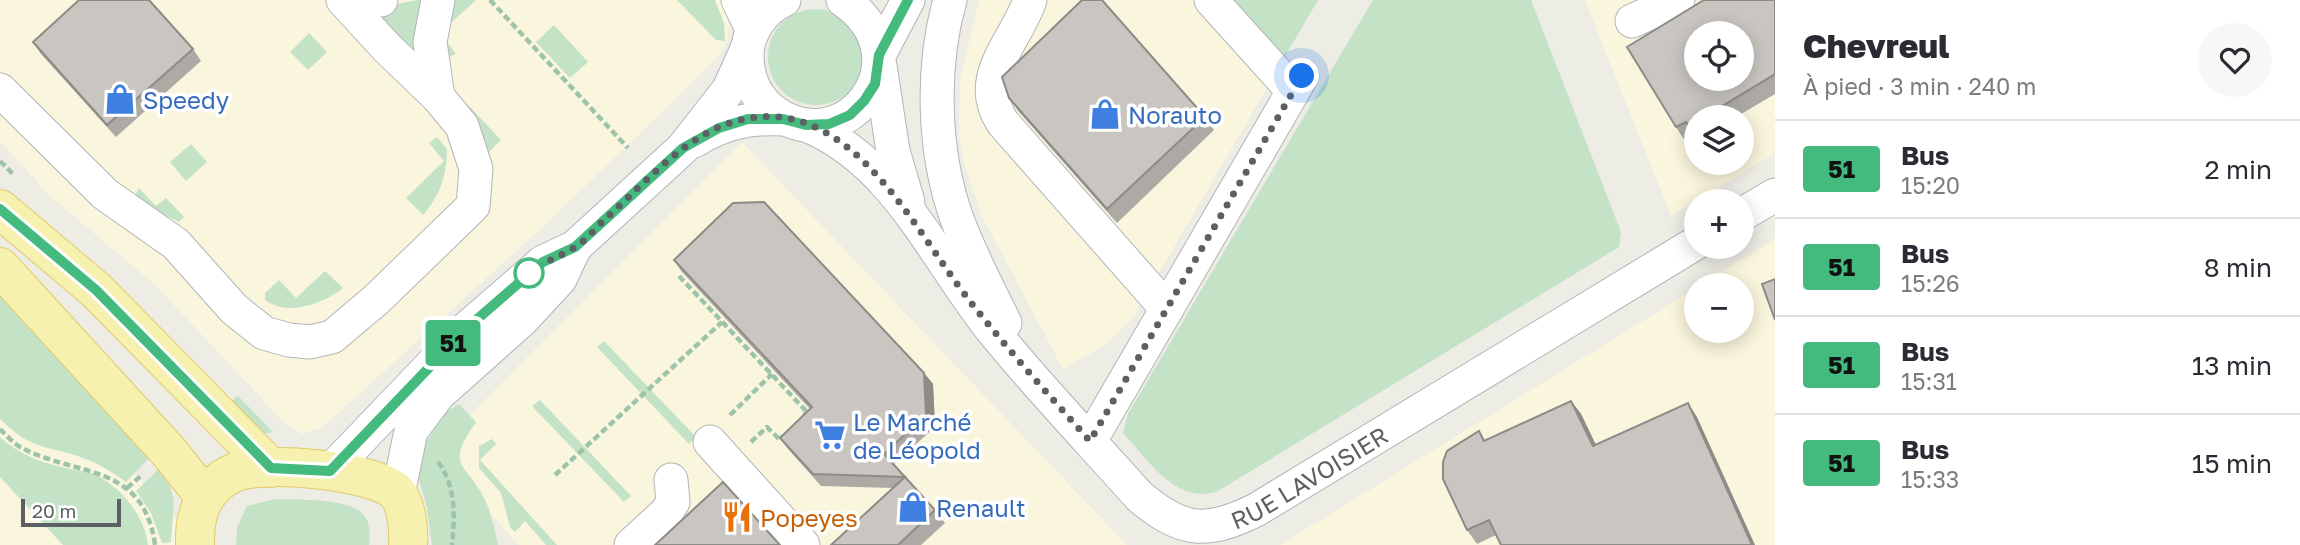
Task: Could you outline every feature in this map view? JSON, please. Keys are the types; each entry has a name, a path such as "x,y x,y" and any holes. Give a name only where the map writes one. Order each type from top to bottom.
{"main road":[{"path":"0,209 96,290 271,468"},
{"path":"0,267 169,452 205,497"},
{"path":"195,545 197,512 217,483 234,472 271,468 330,471 384,484 398,494 406,518 408,545"}],"street":[{"path":"0,89 105,194 176,244 234,309 264,333 310,342 332,337 377,299 473,206 476,169 462,126 438,97 387,48 344,0"},
{"path":"438,0 430,43 438,97"},
{"path":"738,0 750,40 747,68 752,86 765,105 794,122"},
{"path":"330,471 467,328 543,262 575,247 683,148 729,89 763,15 785,0"},
{"name":"RUE LAVOISIER","path":"843,0 860,12 872,27 898,172 921,229"},
{"path":"683,148 729,124 763,117 829,124 850,115 864,101 875,84 879,60 908,0"},
{"path":"950,0 938,73 938,107 946,171 955,213 968,248 1027,370"},
{"path":"1030,0 996,66 992,82 994,108 1003,123 1167,309"},
{"path":"1090,441 1298,84 1211,0"},
{"path":"1632,21 1678,0"},
{"name":"RUE LAVOISIER","path":"794,122 851,149 921,229 966,296 1027,370 1140,497 1160,514 1194,527 1230,523 1256,510 1684,250"},
{"path":"1754,207 1775,195"},
{"path":"398,494 411,431 438,395 522,320 560,279 575,247"},
{"path":"720,452 803,545"},
{"path":"631,545 666,513 673,502 671,480"}],"path":[{"path":"489,0 628,148"},
{"path":"679,276 807,412 798,421"},
{"path":"555,475 722,322"},
{"path":"730,415 772,374"},
{"path":"720,452 766,427 779,439 789,430"},
{"path":"0,429 19,447 66,465 94,470 127,488 146,515 155,545"},
{"path":"433,456 444,471 453,495 452,545"}],"shaded area":[{"path":"0,0 743,0 729,16 728,40 721,54 546,224 323,427 302,434 283,421 155,285 50,196 0,141"},
{"path":"979,0 1231,0 1283,60 1134,316 1106,345 1063,369 982,216 965,166 959,135 960,80"},
{"path":"1585,0 1775,0 1775,153 1754,166 1754,105 1684,105 1684,175 1739,175 1716,189 1684,189 1684,208 1671,216"},
{"path":"742,142 1127,545 519,545 436,456 461,424"},
{"path":"1775,239 1775,545 1280,545 1684,295 1684,343 1754,343 1754,273 1720,273 1742,259 1754,259 1754,252"},
{"path":"0,333 201,545 0,545"}],"green space":[{"path":"428,0 422,65 359,5 382,7"},
{"path":"446,0 476,0 440,33 456,54 441,61 436,36"},
{"path":"677,0 715,0 724,23 725,41 716,40"},
{"path":"1231,0 1318,0 1283,60"},
{"path":"1373,0 1531,0 1621,232 1619,247 1218,491 1203,494 1189,492 1164,478 1123,433 1128,414"},
{"path":"816,9 834,13 850,23 860,39 864,57 860,75 850,91 834,101 816,105 798,101 782,91 772,75 768,57 772,39 782,23 798,13"},
{"path":"554,25 588,62 570,78 536,42"},
{"path":"309,33 327,52 308,70 290,52"},
{"path":"468,105 501,140 489,152 484,151"},
{"path":"437,137 447,149 446,168 438,193 423,215 406,198 444,161 429,143"},
{"path":"191,144 207,162 186,181 170,162"},
{"path":"139,188 156,206 166,198 184,217 179,222 133,200"},
{"path":"325,271 343,288 326,299 295,308 284,308 265,300 265,293 279,280 296,298"},
{"path":"0,288 153,454 126,482 89,460 30,442 0,419"},
{"path":"604,341 696,437 689,444 597,347"},
{"path":"238,396 273,432 263,434 229,403"},
{"path":"540,400 631,496 624,502 532,406"},
{"path":"459,404 476,422 466,437 460,457 486,502 498,545 432,545 427,508 418,476 420,451 446,412"},
{"path":"0,437 37,460 90,473 113,486 137,513 148,545 63,545 0,477"},
{"path":"492,439 496,444 480,460 557,545 546,545 525,521 515,532 510,527 501,493 479,468 479,446"},
{"path":"163,465 174,500 171,542 162,543 151,513 136,491"},
{"path":"276,499 325,501 350,506 366,518 369,545 236,545 237,527 247,506"}],"building":[{"name":"Speedy","path":"79,0 149,0 193,49 107,125 33,42"},
{"path":"1082,0 1102,0 1205,117 1107,209 1009,98 1002,77"},
{"path":"1704,0 1775,0 1775,74 1754,87 1754,21 1684,21 1684,91 1747,91 1724,105 1684,105 1684,123 1676,127 1627,47"},
{"path":"764,202 924,373 926,415 884,454 905,477 813,474 780,438 812,407 674,260 733,203"},
{"path":"1775,279 1775,320 1762,284"},
{"path":"1571,401 1593,446 1688,403 1752,545 1501,545 1489,520 1467,530 1443,479 1443,462 1447,451 1479,431 1484,441"},
{"path":"905,477 935,510 898,545 831,545"},
{"name":"Popeyes","path":"723,482 780,545 655,545"}],"bus line":[{"name":"51","path":"0,209 96,290 271,468 330,471 467,328 543,262 575,247 683,148 719,128 748,119 783,119 806,125 829,124 850,115 864,101 875,84 879,55 908,0"}],"place":[{"name":"Speedy","path":"120,99"},
{"name":"Norauto","path":"1105,114"},
{"name":"Le Marché de Léopold","path":"830,435"},
{"name":"Renault","path":"913,507"},
{"name":"Popeyes","path":"737,517"}],"route":[{"path":"529,273 543,262 575,247 683,148 706,134 729,124 763,117 806,125 830,135 851,149 869,166 921,229 994,332 1090,441 1302,76"}]}
